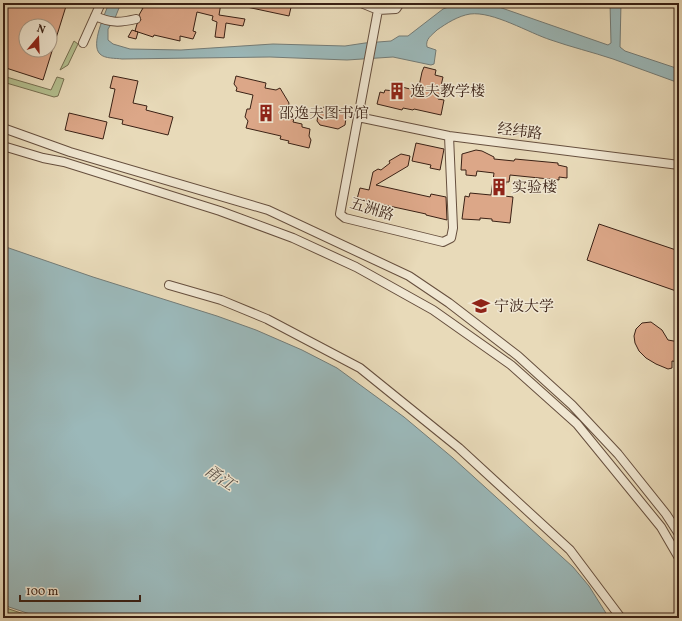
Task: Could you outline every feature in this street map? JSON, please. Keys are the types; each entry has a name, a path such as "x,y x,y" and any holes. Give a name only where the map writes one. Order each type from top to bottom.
{"street":[{"path":"83,43 98,17 101,3"},
{"path":"359,3 378,10 396,9 400,3"},
{"name":"五洲路","path":"378,10 340,214 345,218 443,242 451,238 453,228 449,136"},
{"path":"98,17 112,22 123,22 136,19"},
{"name":"经纬路","path":"358,117 449,136 679,165"},
{"path":"3,128 70,152 268,210 409,276 449,303 518,356 572,405 618,454 666,514 679,534"},
{"path":"3,146 43,158 64,162 220,211 294,238 356,267 433,310 511,365 577,424 661,528 679,558"},
{"path":"169,285 221,300 267,319 360,368 459,448 570,550 621,618"}],"green space":[{"path":"74,41 78,44 68,65 60,70"},
{"path":"3,76 51,90 57,77 64,79 58,96 54,97 3,82"},
{"path":"3,607 36,618 3,618"}],"water":[{"path":"109,3 121,3 115,18 108,29 108,40 113,44 130,49 181,50 273,44 345,46 391,41 399,36 408,36 443,9 459,3 482,3 496,6 608,45 611,43 610,3 621,3 620,47 625,51 679,69 679,83 613,59 542,37 500,19 479,14 470,14 457,18 441,27 431,35 427,42 427,47 436,50 434,64 431,65 393,57 347,60 270,57 111,58 102,56 97,50 97,37 99,29"},
{"name":"甬江","path":"3,246 256,330 302,350 337,368 404,417 453,458 573,567 589,586 609,618 42,618 3,605"}],"building":[{"path":"3,3 67,3 58,32 58,18 18,18 18,58 50,58 43,80 3,67"},
{"path":"131,3 221,3 219,15 245,19 243,26 226,23 224,38 215,37 217,22 212,20 213,16 197,12 193,31 196,32 193,39 180,36 180,41 154,35 153,37 135,31 137,24 141,20 139,15 143,8 131,5"},
{"path":"243,3 292,3 289,16 242,6"},
{"path":"132,30 138,32 136,39 128,37"},
{"name":"逸夫教学楼","path":"424,67 436,70 435,75 443,77 438,99 444,100 441,115 414,109 403,108 402,110 377,104 380,92 384,93 385,90 395,91 402,87 418,91"},
{"path":"113,76 138,81 133,103 147,106 146,110 173,117 168,135 122,124 123,120 109,117 115,89 110,88"},
{"name":"邵逸夫图书馆","path":"236,76 266,83 265,88 276,90 280,88 289,103 286,118 294,119 293,122 302,124 302,127 310,129 309,136 311,140 309,148 288,143 289,141 280,139 281,136 246,128 248,121 245,117 247,109 250,109 253,95 236,91 237,88 234,84"},
{"path":"324,107 342,111 346,118 345,125 338,129 320,125 317,121 319,110"},
{"path":"69,113 107,122 103,139 65,130"},
{"path":"416,143 444,149 440,170 430,168 431,165 412,161"},
{"name":"实验楼","path":"476,150 482,151 494,157 494,159 514,161 515,159 558,163 558,165 567,167 567,178 559,177 559,180 510,175 509,182 506,182 504,196 513,197 510,223 480,218 480,220 462,219 465,196 469,197 470,193 491,195 494,173 477,171 476,176 466,175 466,170 461,170 462,154"},
{"path":"401,154 410,156 408,166 376,185 430,197 431,194 446,197 447,220 357,199 360,188 369,190 373,172 378,169 381,170 390,163 389,161"},
{"path":"599,224 679,251 679,292 587,260"},
{"path":"651,322 662,330 668,340 679,342 679,362 672,361 672,368 668,369 646,358 639,351 635,343 634,336 636,329 642,323"}],"place":[{"name":"逸夫教学楼","path":"397,91"},
{"name":"邵逸夫图书馆","path":"266,113"},
{"name":"实验楼","path":"499,187"},
{"name":"宁波大学","path":"481,306"}]}
